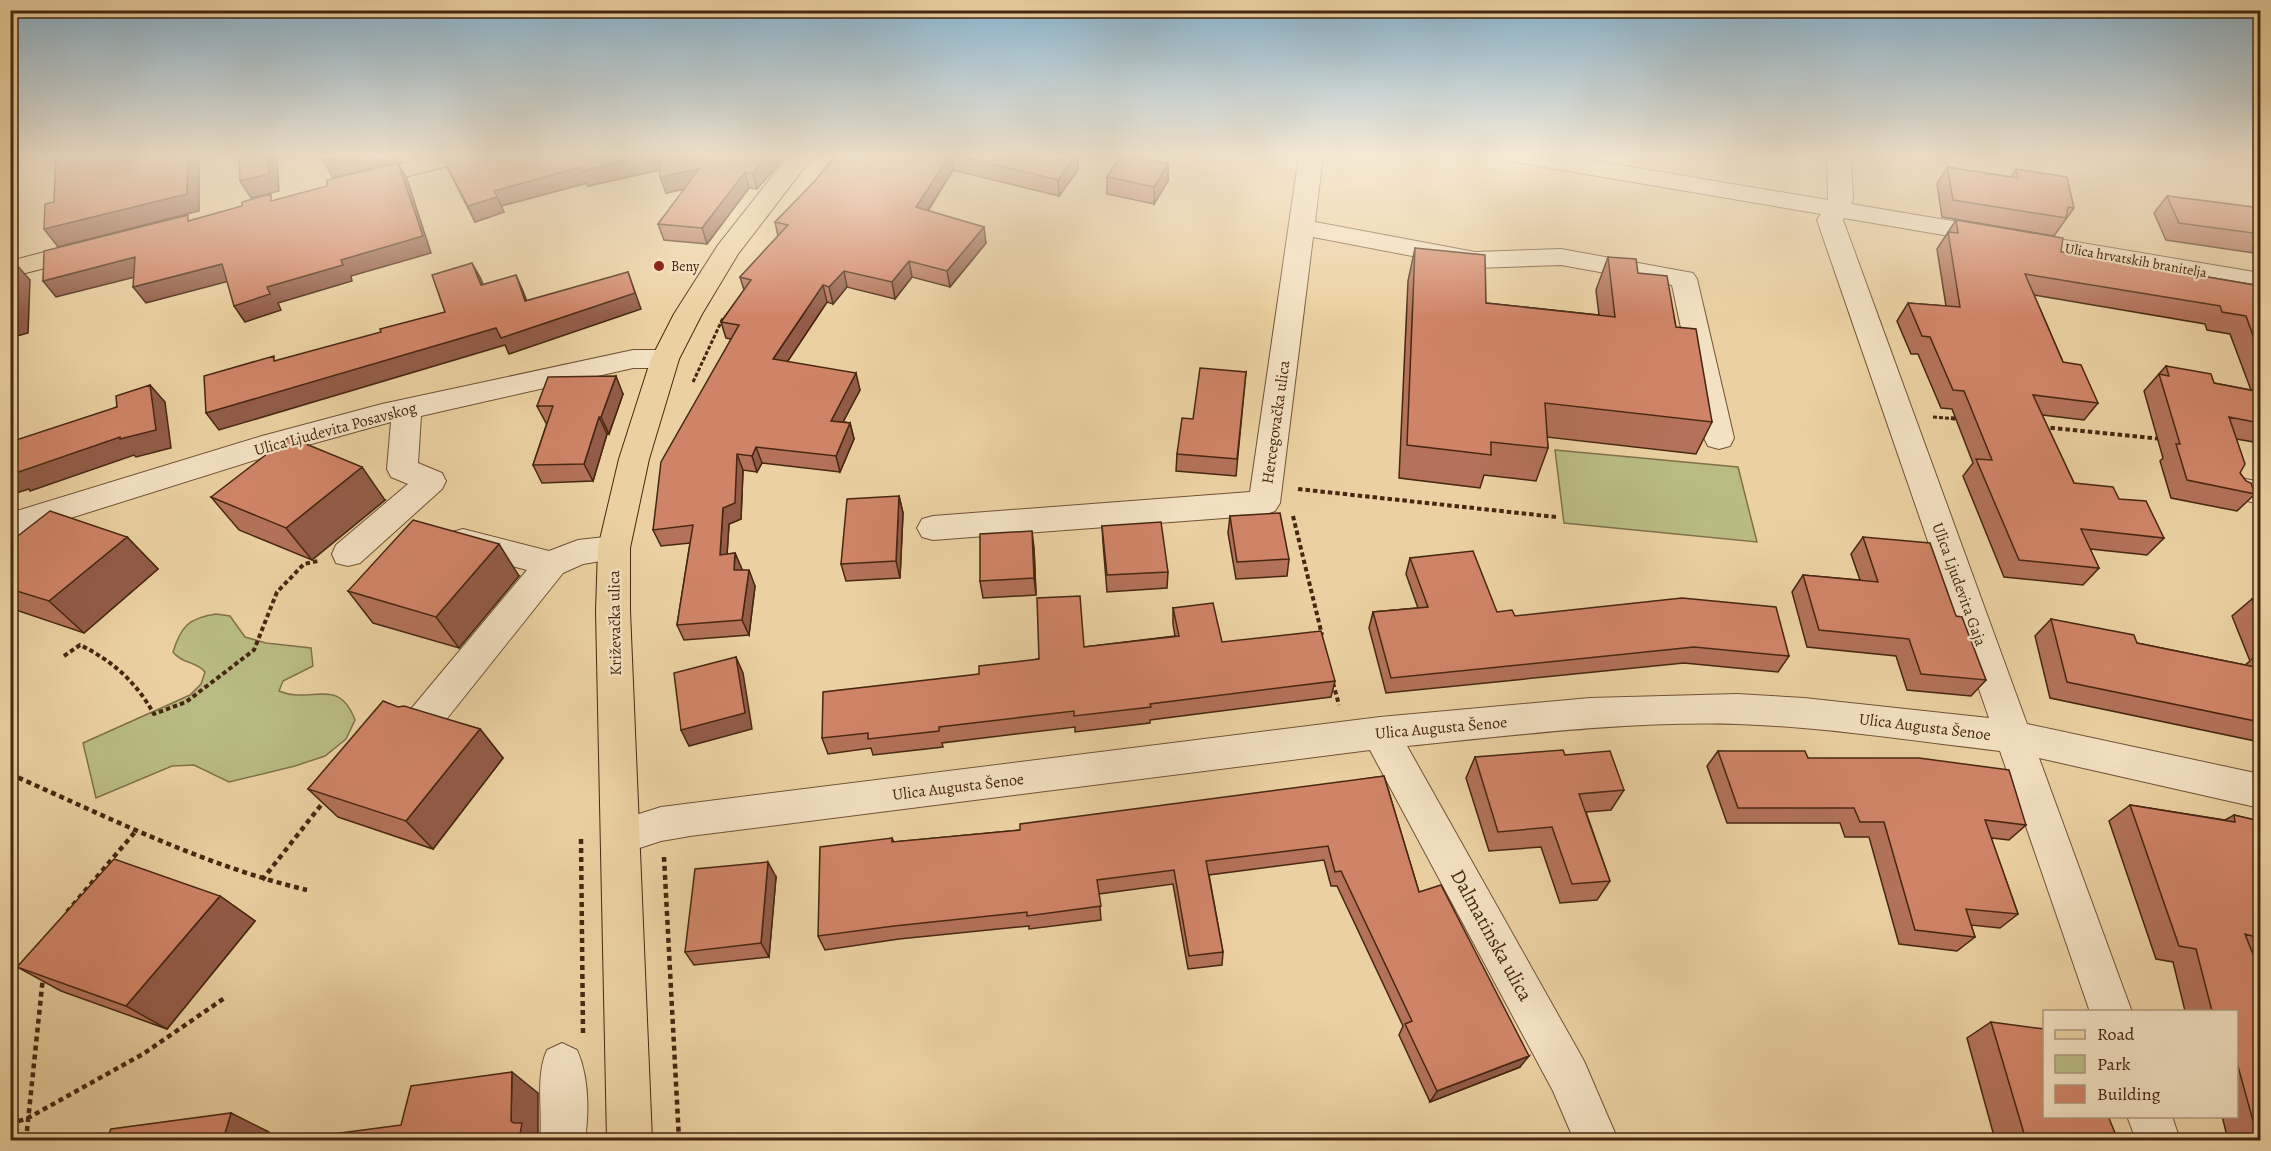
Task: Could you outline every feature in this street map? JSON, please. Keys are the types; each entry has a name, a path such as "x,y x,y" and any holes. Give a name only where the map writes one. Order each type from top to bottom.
{"main road":[{"name":"Križevačka ulica","path":"629,1140 613,611 614,548 634,459 665,358 688,314 727,251 760,209"},
{"path":"10,269 107,244"}],"street":[{"name":"Hercegovačka ulica","path":"933,528 1263,503 1304,209"},
{"name":"Ulica hrvatskih branitelja","path":"1835,209 2260,281"},
{"name":"Ulica Ljudevita Gaja","path":"1835,209 1830,220 2111,1010"},
{"path":"1301,227 1475,260 1561,257 1684,279 1719,438"},
{"name":"Ulica Ljudevita Posavskog","path":"10,525 262,447 407,408 633,359 665,358"},
{"path":"348,554 431,481 402,469 407,408"},
{"path":"463,541 551,564"},
{"path":"424,720 551,564 578,552 614,548"},
{"name":"Ulica Augusta Šenoe","path":"621,836 661,824 1363,735 1590,713 1737,709 1860,718 2014,737 2260,791"},
{"name":"Dalmatinska ulica","path":"1363,735 1569,1076 1596,1140"},
{"path":"562,1065 565,1116 562,1140"},
{"path":"2150,1118 2158,1140"}],"path":[{"path":"691,386 724,316"},
{"path":"1899,413 1968,420"},
{"path":"2038,427 2164,440"},
{"path":"1298,489 1556,517"},
{"path":"1263,503 1291,508 1324,646"},
{"path":"64,656 80,645 104,656 143,693 154,714 186,702 255,650 277,592 304,564 348,554"},
{"path":"1333,680 1363,735"},
{"path":"10,774 114,819 135,832 262,880 307,890"},
{"path":"262,880 328,796"},
{"path":"661,824 679,1140"},
{"path":"65,916 70,906 135,832"},
{"path":"26,1140 44,968"},
{"path":"10,1124 28,1118 143,1054 226,997"}],"green space":[{"path":"1555,450 1738,467 1757,542 1564,523"},
{"path":"216,614 230,616 245,637 266,643 311,648 313,666 283,681 279,691 302,695 332,695 340,698 348,706 355,720 346,739 325,756 295,766 229,782 194,765 172,766 96,798 83,743 190,695 201,684 205,672 173,652 179,636 187,625 199,618"}],"building":[{"path":"45,209 127,209 44,229"},
{"path":"232,209 414,209 423,236 341,260 343,265 267,287 270,294 234,306 222,264 133,287 135,257 43,281 44,251 188,215 188,221"},
{"path":"669,209 717,209 702,228 658,224"},
{"path":"788,209 922,209 984,227 947,271 909,261 892,282 844,271 829,287 823,285 773,359 856,373 831,421 850,423 836,456 756,447 752,456 737,454 735,503 723,508 720,555 735,553 734,570 749,570 742,620 677,625 693,525 653,530 661,462 739,325 721,322 751,280 740,277 788,225 775,222"},
{"path":"2008,209 2068,209 2066,218"},
{"path":"2173,209 2260,209 2260,234 2179,223"},
{"path":"1956,220 2063,238 2061,252 2260,286 2260,355 2246,316 2222,312 2220,306 2025,274 2063,362 2081,365 2098,403 2033,395 2074,483 2113,487 2119,499 2146,501 2164,538 2081,529 2099,568 2019,560 1976,459 1992,460 1964,391 1953,390 1930,337 1922,336 1908,303 1960,307 1948,232 1958,233"},
{"path":"1415,248 1485,255 1486,303 1615,317 1608,257 1636,259 1638,273 1667,276 1676,327 1696,329 1712,422 1545,403 1548,448 1491,442 1491,455 1407,445"},
{"path":"472,263 481,285 516,275 525,301 628,272 635,293 501,338 496,328 206,413 204,376 274,356 274,361 445,312 432,275"},
{"path":"16,264 14,317 10,318 10,266"},
{"path":"2166,366 2211,374 2214,383 2260,392 2260,423 2229,417 2245,464 2240,473 2246,481 2251,483 2255,494 2187,480 2176,444 2180,444 2159,374 2169,376"},
{"path":"1200,368 1246,372 1237,459 1177,454 1182,418 1193,419"},
{"path":"616,376 601,417 599,417 584,464 533,465 553,406 537,406 548,377"},
{"path":"150,385 156,430 120,439 120,437 13,474 13,471 10,472 10,442 117,407 116,396"},
{"path":"289,437 362,467 286,528 211,497"},
{"path":"899,496 896,561 841,564 847,499"},
{"path":"50,511 127,537 49,601 10,589 10,542"},
{"path":"1280,513 1289,559 1237,562 1230,516"},
{"path":"413,520 499,544 436,617 348,591"},
{"path":"1161,522 1168,572 1107,575 1102,526"},
{"path":"1032,531 1034,578 980,581 980,534"},
{"path":"1863,537 1930,543 1956,616 1962,617 1986,680 1921,674 1909,639 1819,630 1803,575 1878,582"},
{"path":"1473,551 1497,612 1512,610 1515,616 1682,598 1776,607 1789,656 1694,647 1391,678 1373,612 1428,607 1410,558"},
{"path":"1080,596 1084,647 1179,636 1173,608 1213,603 1222,642 1321,631 1335,681 1074,716 1074,711 939,727 939,731 868,739 868,733 822,738 823,692 979,674 979,666 1039,659 1037,598"},
{"path":"2252,599 2260,600 2260,621"},
{"path":"2051,619 2134,635 2137,643 2255,667 2252,659 2260,661 2260,722 2067,682"},
{"path":"736,657 745,713 681,730 674,673"},
{"path":"383,701 480,729 406,821 308,789"},
{"path":"1563,750 1565,755 1610,751 1624,790 1579,794 1610,881 1572,884 1552,827 1498,832 1475,757"},
{"path":"1718,751 1805,751 1808,758 1919,758 2009,770 2026,825 1985,820 2018,914 1966,909 1975,937 1915,930 1884,822 1860,822 1854,808 1738,808"},
{"path":"1384,776 1419,892 1441,885 1529,1056 1437,1091 1405,1024 1412,1021 1341,871 1335,872 1328,846 1206,861 1223,952 1189,956 1174,870 1097,880 1101,906 1027,916 1027,912 818,936 820,847 892,838 892,842 1020,830 1020,824"},
{"path":"2130,805 2235,822 2234,815 2260,821 2260,938 2245,934 2260,978 2260,1139 2258,1139 2238,1066 2238,1010 2212,1010 2196,949 2179,946"},
{"path":"114,859 220,896 126,1006 17,967"},
{"path":"768,862 761,943 685,952 695,869"},
{"path":"1991,1022 2043,1029 2043,1118 2109,1118 2118,1140 1998,1140 1997,1135 2025,1137"},
{"path":"512,1072 511,1121 522,1123 519,1140 287,1140 401,1125 411,1086"},
{"path":"231,1113 223,1140 106,1140 111,1129"}],"place":[{"name":"Beny","path":"659,266"}]}
